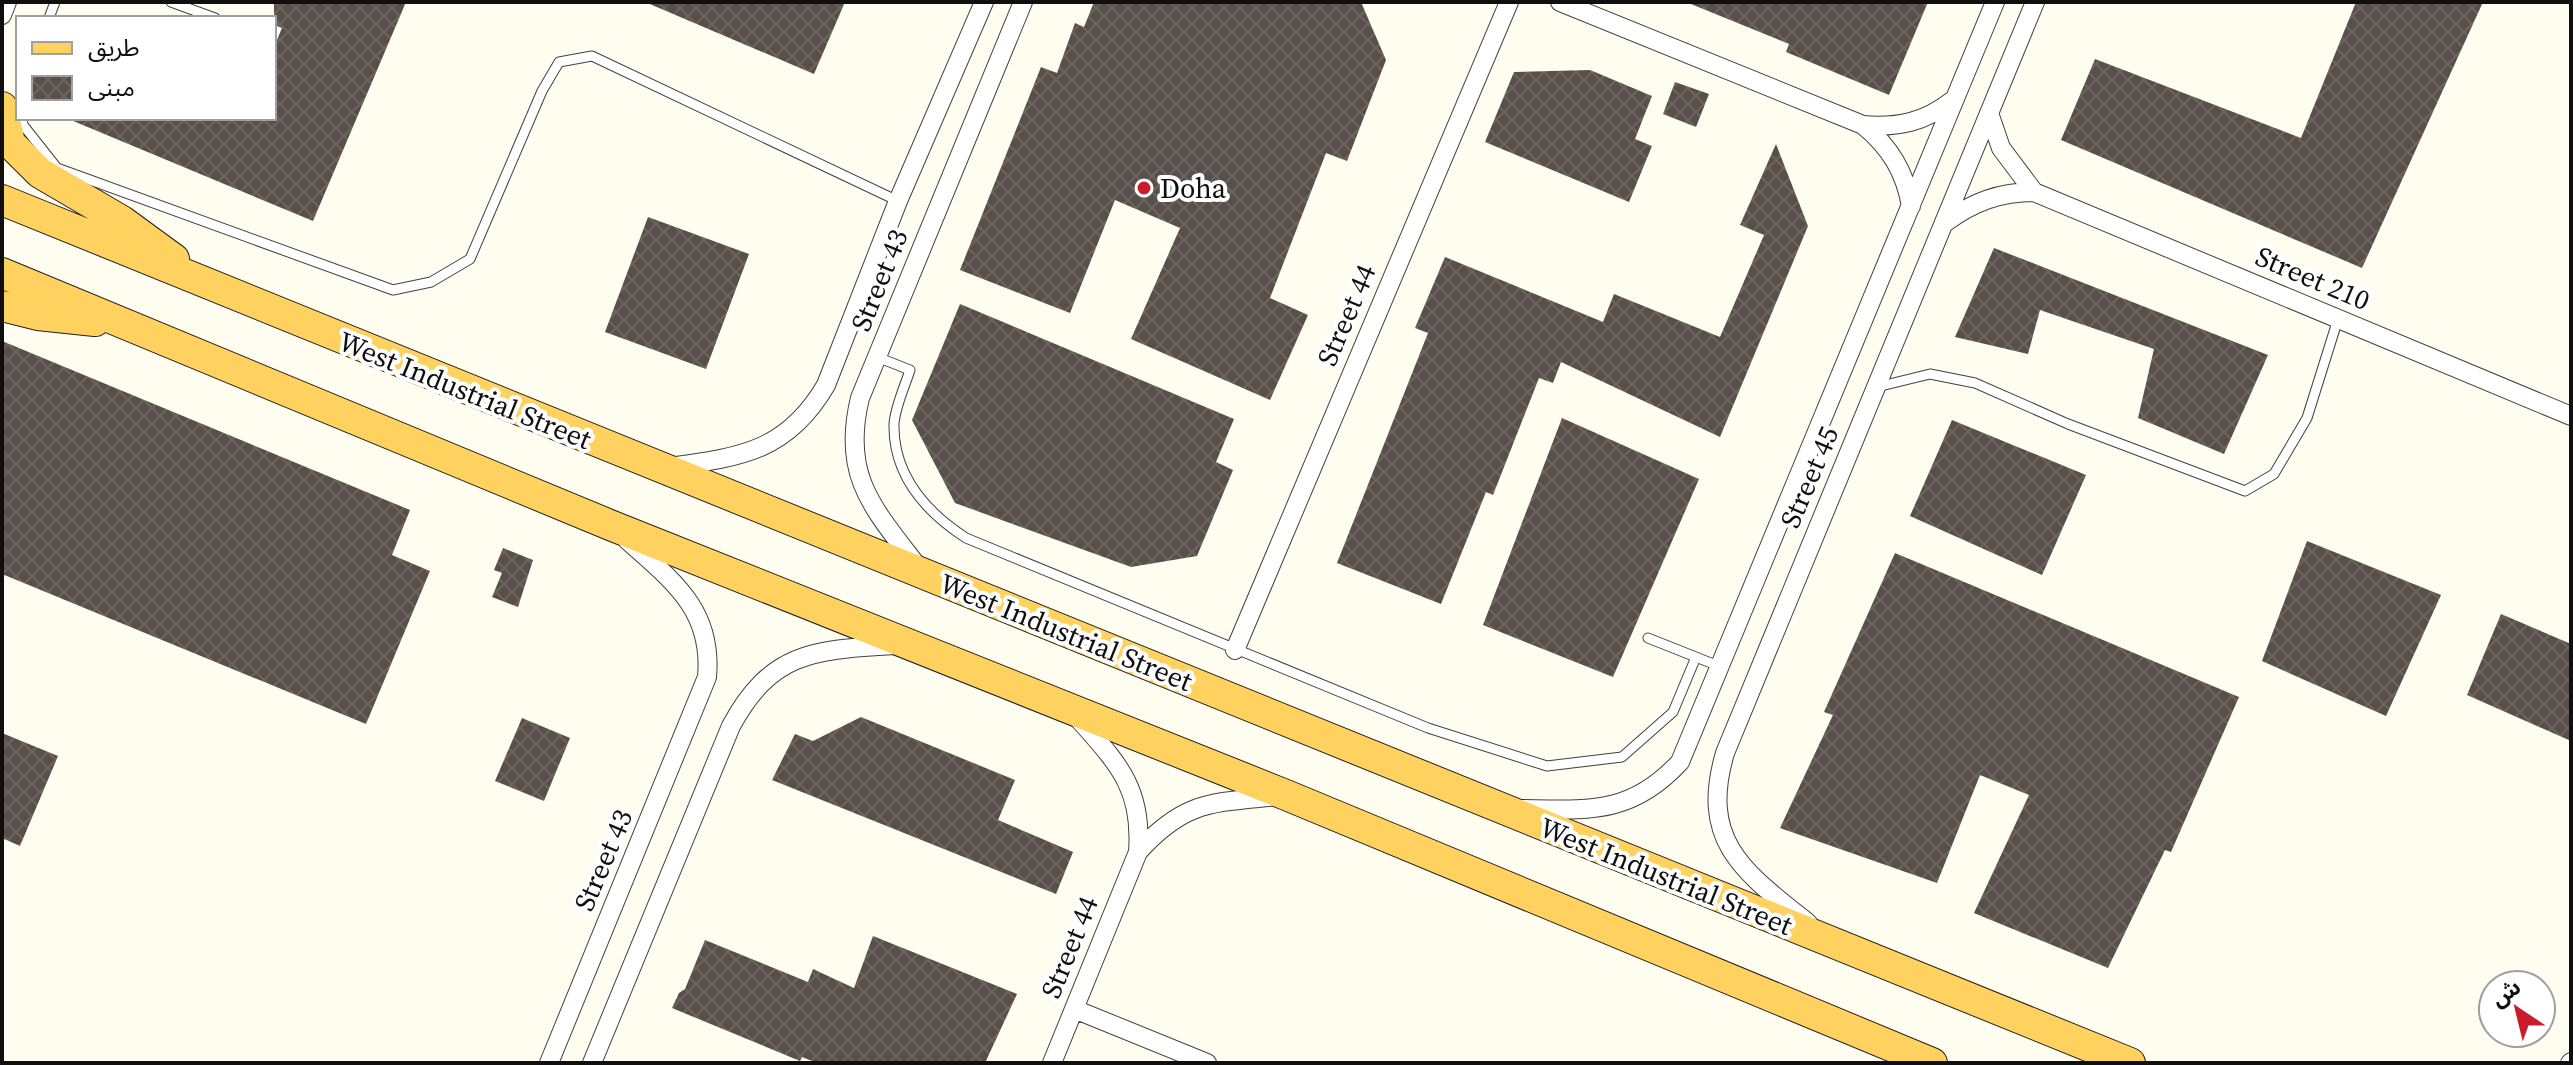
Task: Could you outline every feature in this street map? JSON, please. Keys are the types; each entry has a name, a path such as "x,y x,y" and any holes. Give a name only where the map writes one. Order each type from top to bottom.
{"main road":[{"path":"2,107 10,143 40,173 122,221 215,289"},
{"name":"West Industrial Street","path":"2,200 215,289 2130,1063"},
{"path":"2,273 610,525 1286,795 1932,1063"},
{"path":"2,306 75,320 122,322"}],"street":[{"path":"2,15 7,2"},
{"name":"Street 43","path":"660,469 723,459 773,443 795,428 813,408 826,385 898,201 984,2"},
{"name":"Street 43","path":"922,573 860,485 853,457 853,428 877,357 1023,2"},
{"name":"Street 44","path":"1235,650 1509,2"},
{"path":"1560,2 1863,125 1891,152 1901,169 1911,206"},
{"name":"Street 45","path":"1498,808 1605,808 1635,800 1660,784 1680,762 1995,2"},
{"name":"Street 45","path":"1831,943 1742,865 1724,837 1716,809 1718,778 2035,2"},
{"path":"1863,125 1903,125 1940,110 1956,98"},
{"path":"1946,222 1987,199 2034,192 2001,148 1989,113"},
{"name":"Street 210","path":"2034,192 2571,416"},
{"name":"Street 43","path":"549,1063 707,677 709,654 696,609 665,574 610,525"},
{"path":"592,1063 731,726 746,698 781,664 825,651 907,644"},
{"name":"Street 44","path":"1052,1063 1138,852 1137,802 1127,778 1069,707"},
{"name":"Street 44","path":"1138,852 1175,816 1198,806 1286,795"},
{"path":"1074,1009 1207,1063"}],"lane":[{"path":"171,2 210,16"},
{"path":"22,120 57,168 393,290 431,282 470,259 542,91 559,62 592,56 898,201"},
{"path":"1877,387 1930,374 1975,383 2068,424 2245,491 2274,474 2307,418 2338,319"},
{"path":"877,357 910,370 894,423 902,475 938,520 966,538 1428,728 1547,766 1622,757 1673,712 1696,657"},
{"path":"1648,638 1721,667"}],"building":[{"path":"274,2 406,2 313,221 71,120 276,120 276,42 282,28 276,26"},
{"path":"645,2 845,2 814,74"},
{"path":"1094,2 1361,2 1386,60 1347,161 1326,153 1270,298 1308,315 1270,400 1131,339 1180,228 1115,200 1070,313 960,270 1041,67 1057,73 1075,23 1084,27"},
{"path":"1686,2 1928,2 1889,95 1786,52 1789,44"},
{"path":"2356,2 2483,2 2362,268 2061,140 2095,59 2301,138"},
{"path":"1590,70 1652,96 1635,139 1652,146 1629,202 1485,142 1514,72"},
{"path":"1675,82 1709,94 1696,127 1663,114"},
{"path":"1776,144 1808,226 1720,437 1561,362 1553,383 1539,378 1493,495 1486,492 1441,604 1337,563 1428,333 1415,328 1445,257 1603,322 1614,294 1720,337 1764,235 1740,225"},
{"path":"648,217 749,254 706,369 605,332"},
{"path":"1994,248 2268,355 2224,454 2138,418 2154,349 2040,310 2028,354 1955,337"},
{"path":"960,304 1234,419 1216,462 1233,470 1197,556 1131,567 955,503 912,420"},
{"path":"2,341 410,510 392,555 430,571 366,724 2,574"},
{"path":"1562,418 1699,479 1613,677 1483,625"},
{"path":"1952,420 2086,475 2042,575 1910,516"},
{"path":"2307,541 2441,595 2386,716 2262,661"},
{"path":"503,548 533,560 518,607 492,597 502,573 494,570"},
{"path":"1895,553 2239,697 2171,852 2165,850 2108,968 1974,913 2029,795 1980,775 1937,883 1780,828 1833,715 1824,712"},
{"path":"2501,614 2571,644 2571,741 2467,695"},
{"path":"861,717 1015,780 998,820 1073,852 1056,894 772,780 795,734 813,741"},
{"path":"522,718 570,738 544,801 495,781"},
{"path":"2,733 58,756 20,846 2,838"},
{"path":"873,936 1017,994 985,1063 817,1063 802,1057 800,1061 672,1008 679,993 685,989 705,940 808,982 813,969 854,988"}],"place":[{"name":"Doha","path":"1144,188"}]}
